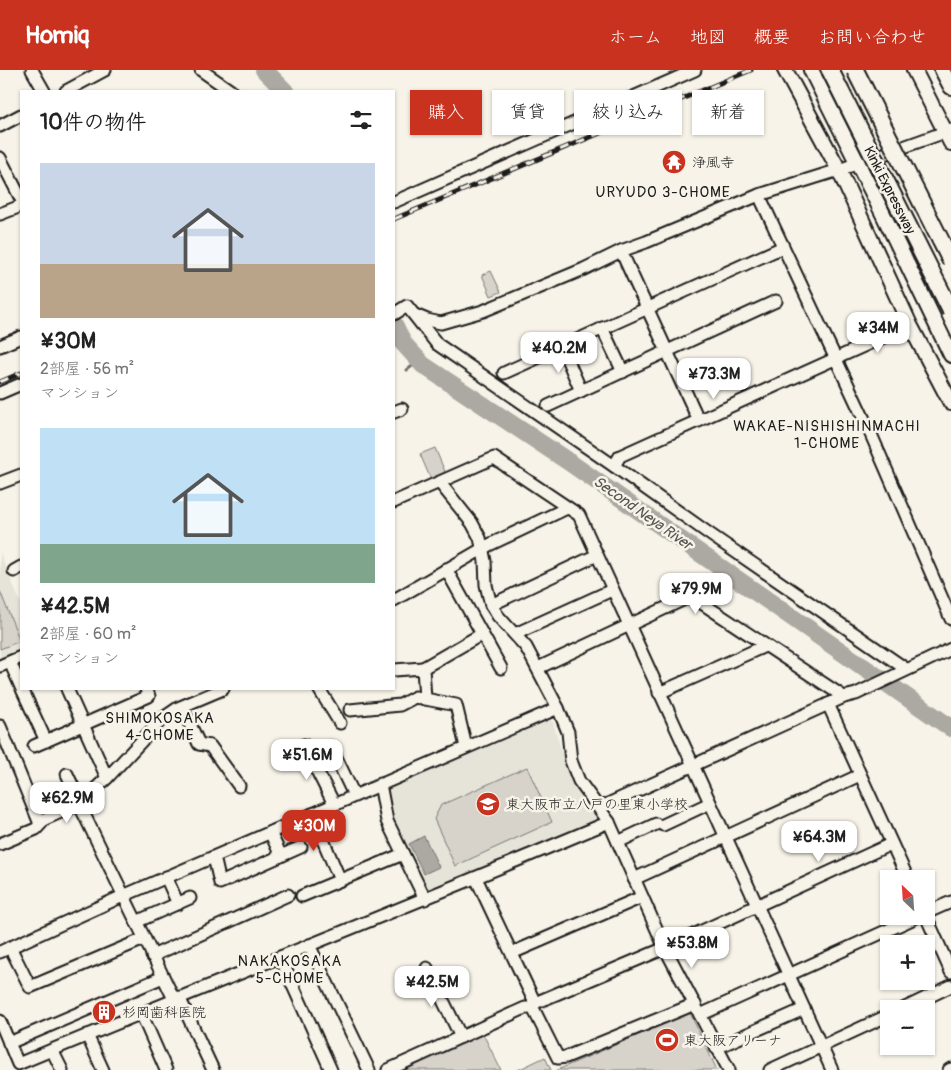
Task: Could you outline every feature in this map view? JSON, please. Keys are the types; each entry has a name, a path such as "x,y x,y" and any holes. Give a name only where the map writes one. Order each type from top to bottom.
{"highway":[{"name":"Kinki Expressway","path":"830,70 951,310"},
{"name":"Kinki Expressway","path":"855,70 951,260"}],"main road":[{"path":"786,70 839,170 910,325 951,403"},
{"path":"811,70 884,214 951,355"},
{"path":"914,70 949,135"},
{"path":"942,70 951,87"}],"street":[{"path":"32,70 43,90"},
{"path":"68,90 105,70"},
{"path":"201,70 230,90"},
{"path":"395,202 695,70"},
{"path":"0,126 20,116"},
{"path":"395,314 410,310 427,320 441,323 483,311 584,269 621,251 759,195 949,135"},
{"path":"0,158 20,196"},
{"path":"759,195 870,432 951,619"},
{"path":"0,214 20,206"},
{"path":"504,373 783,247"},
{"path":"621,251 699,421"},
{"path":"548,406 776,301"},
{"path":"410,310 437,344 614,466 904,671"},
{"path":"437,344 434,336 441,323"},
{"path":"614,466 620,456 910,325"},
{"path":"602,328 623,372"},
{"path":"0,346 20,337"},
{"path":"562,347 581,391"},
{"path":"0,393 20,384"},
{"path":"395,502 494,458 579,515 832,1070"},
{"path":"0,483 20,474"},
{"path":"440,483 472,524 483,548 486,585 491,605 498,616 526,646 538,668 568,732 571,761 579,781 609,822 665,948 729,1070"},
{"path":"395,599 483,548 567,508"},
{"path":"491,605 597,555"},
{"path":"446,569 501,668"},
{"path":"515,634 612,590"},
{"path":"538,668 692,596 844,697"},
{"path":"395,670 423,668 482,634"},
{"path":"659,694 765,646"},
{"path":"599,808 828,704 862,691 951,649"},
{"path":"20,656 5,664 20,685"},
{"path":"423,668 425,699"},
{"path":"23,690 46,741"},
{"path":"66,690 106,778"},
{"path":"34,746 149,696 146,690"},
{"path":"320,690 340,723"},
{"path":"0,844 36,829 45,819 79,803 106,778 162,719 210,692"},
{"path":"350,710 400,705 414,697 456,705 466,747"},
{"path":"828,704 904,870"},
{"path":"182,707 199,744 210,746 239,786"},
{"path":"144,939 30,987 5,949 354,795 558,708"},
{"path":"0,726 40,824"},
{"path":"304,745 334,804"},
{"path":"310,758 331,747 354,795"},
{"path":"67,774 162,977 176,998 213,1070"},
{"path":"634,879 860,775"},
{"path":"380,784 388,821 425,899"},
{"path":"618,842 710,803"},
{"path":"312,814 340,880"},
{"path":"0,1021 18,1064 176,998 425,899 609,822"},
{"path":"270,832 281,856"},
{"path":"388,1070 525,1008 665,948 891,844"},
{"path":"214,857 220,883 301,848"},
{"path":"302,896 404,854"},
{"path":"166,877 178,904"},
{"path":"476,878 512,953 534,1010 558,1058 566,1057 695,1004"},
{"path":"152,956 288,895"},
{"path":"512,953 642,897"},
{"path":"136,922 190,898"},
{"path":"935,910 951,902"},
{"path":"700,1015 899,925"},
{"path":"930,925 951,972"},
{"path":"309,946 369,1070"},
{"path":"280,957 331,1070"},
{"path":"427,968 461,1037"},
{"path":"9,1043 162,977"},
{"path":"922,1000 951,986"},
{"path":"716,1048 804,1009"},
{"path":"141,1013 166,1070"},
{"path":"770,1070 880,1020"},
{"path":"87,1036 103,1070"},
{"path":"52,1050 62,1070"}],"shaded area":[{"path":"491,271 501,292 491,296 482,275"},
{"path":"435,448 446,474 431,480 420,454"},
{"path":"0,553 20,602 20,650 0,659"},
{"path":"0,591 20,641 0,649"},
{"name":"東大阪市立八戸の里東小学校","path":"544,717 553,722 569,776 597,817 594,821 431,893 426,892 391,818 385,791 388,786"},
{"path":"527,767 552,822 455,866 434,819 441,805"},
{"path":"424,836 439,867 424,874 409,844"},
{"name":"東大阪アリーナ","path":"690,1013 717,1070 557,1070"},
{"path":"483,1034 501,1070 402,1070"},
{"path":"545,1057 551,1070 518,1070"}],"waterway":[{"name":"Second Neya River","path":"264,70 284,90"},
{"name":"Second Neya River","path":"395,326 403,343 423,365 569,462 951,728"},
{"path":"407,370 419,361"}],"railway":[{"path":"395,219 751,70"},
{"path":"0,382 20,373"}],"place":[{"name":"浄風寺","path":"674,162"},
{"name":"東大阪市立八戸の里東小学校","path":"488,804"},
{"name":"杉岡歯科医院","path":"104,1012"},
{"name":"東大阪アリーナ","path":"667,1040"}],"district":[{"name":"URYUDO 3-CHOME","path":"663,192"},
{"name":"WAKAE-NISHISHINMACHI 1-CHOME","path":"827,434"},
{"name":"SHIMOKOSAKA 4-CHOME","path":"160,726"},
{"name":"NAKAKOSAKA 5-CHOME","path":"290,970"}]}
